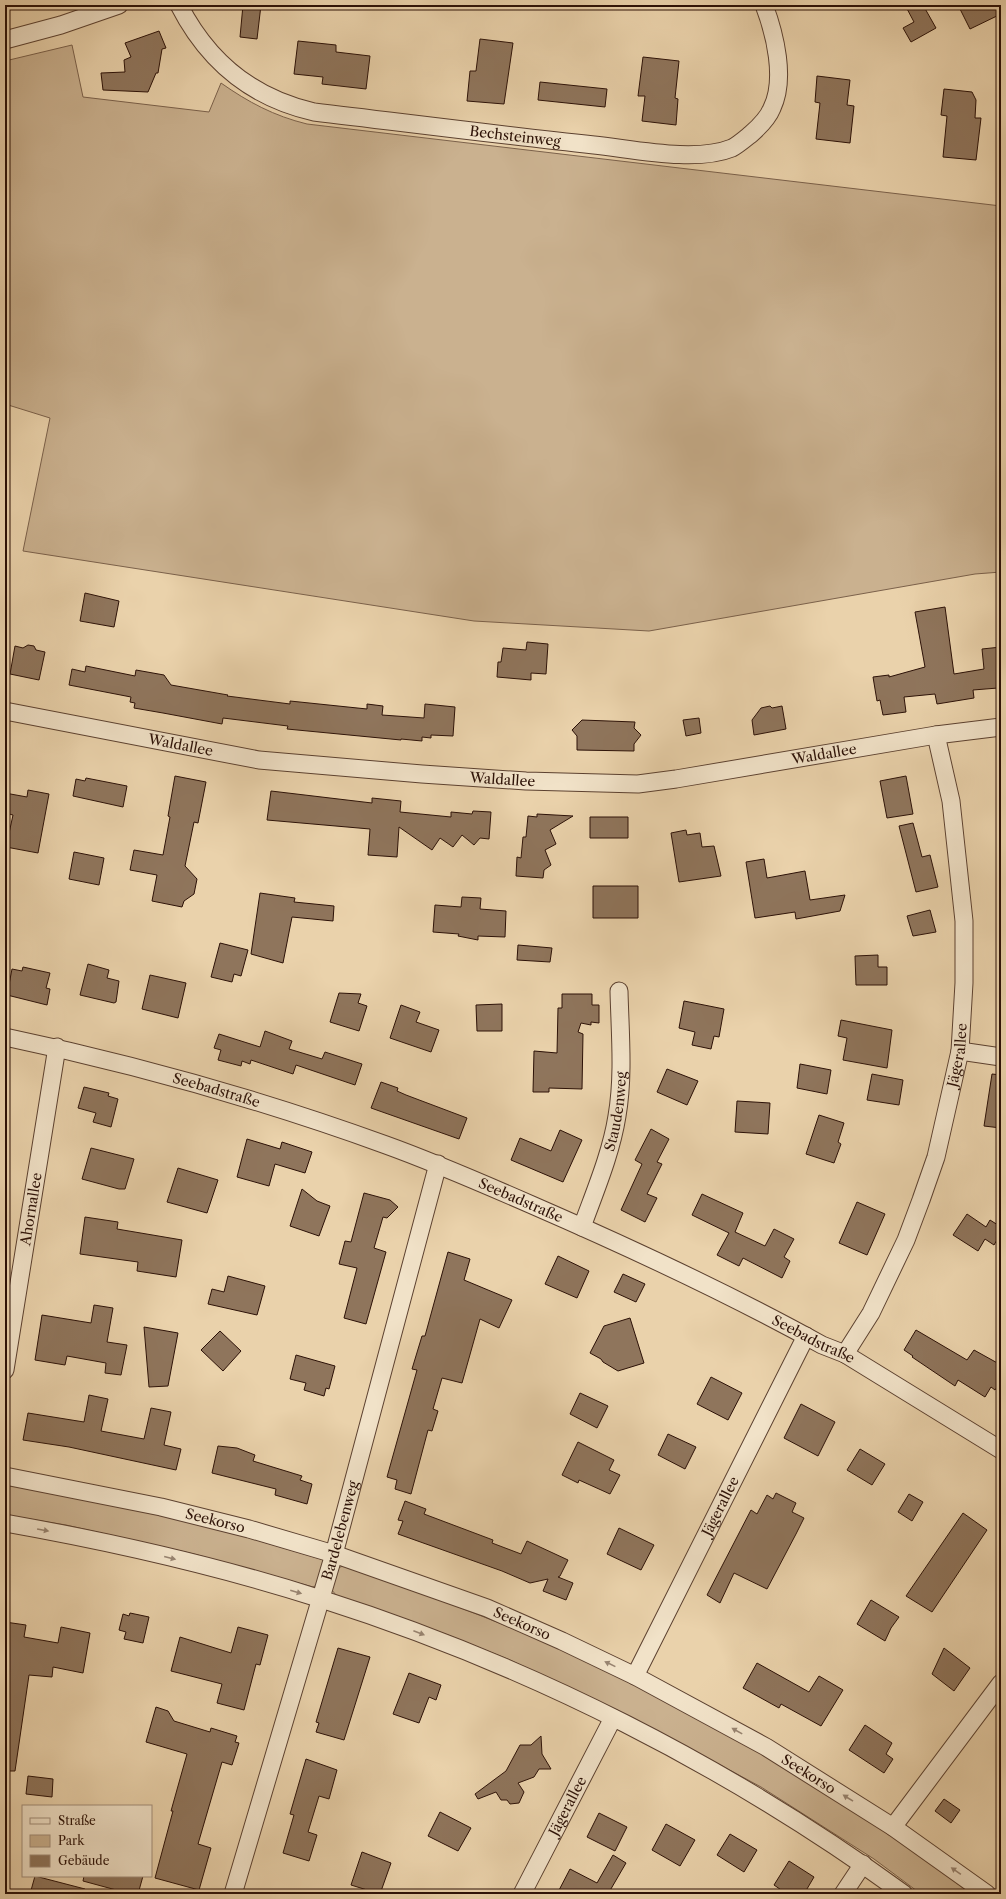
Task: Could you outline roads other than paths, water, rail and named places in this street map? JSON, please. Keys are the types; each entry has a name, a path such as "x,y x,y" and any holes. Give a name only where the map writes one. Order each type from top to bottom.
{"street":[{"path":"5,40 56,26 119,5"},
{"name":"Bechsteinweg","path":"179,5 197,35 224,67 257,90 282,103 301,109 314,112 679,154 698,154 732,148 760,126 772,109 778,92 776,52 771,23 764,5"},
{"name":"Waldallee","path":"5,711 259,760 526,782 638,784 676,780 936,735 1001,728"},
{"name":"Jägerallee","path":"844,1354 871,1313 906,1240 936,1157 960,1051 964,983 964,921 951,801 936,735"},
{"name":"Staudenweg","path":"582,1227 609,1150 617,1117 621,1086 619,991"},
{"name":"Seebadstraße","path":"5,1036 57,1047 144,1069 298,1114 438,1164 685,1274 844,1354 1001,1450"},
{"name":"Ahornallee","path":"5,1370 57,1047"},
{"path":"960,1051 1001,1057"},
{"name":"Bardelebenweg","path":"232,1894 334,1554 438,1164"},
{"name":"Jägerallee","path":"635,1676 806,1336"},
{"name":"Seekorso","path":"5,1476 161,1507 249,1529 334,1554 487,1608 562,1641 635,1676 766,1747 893,1827 987,1894"},
{"path":"5,1523 54,1532 215,1568 321,1599 459,1648 537,1681 613,1718 742,1787 863,1864 904,1894"},
{"path":"893,1827 1001,1683"},
{"name":"Jägerallee","path":"522,1894 613,1718"},
{"path":"843,1894 863,1864"}]}
